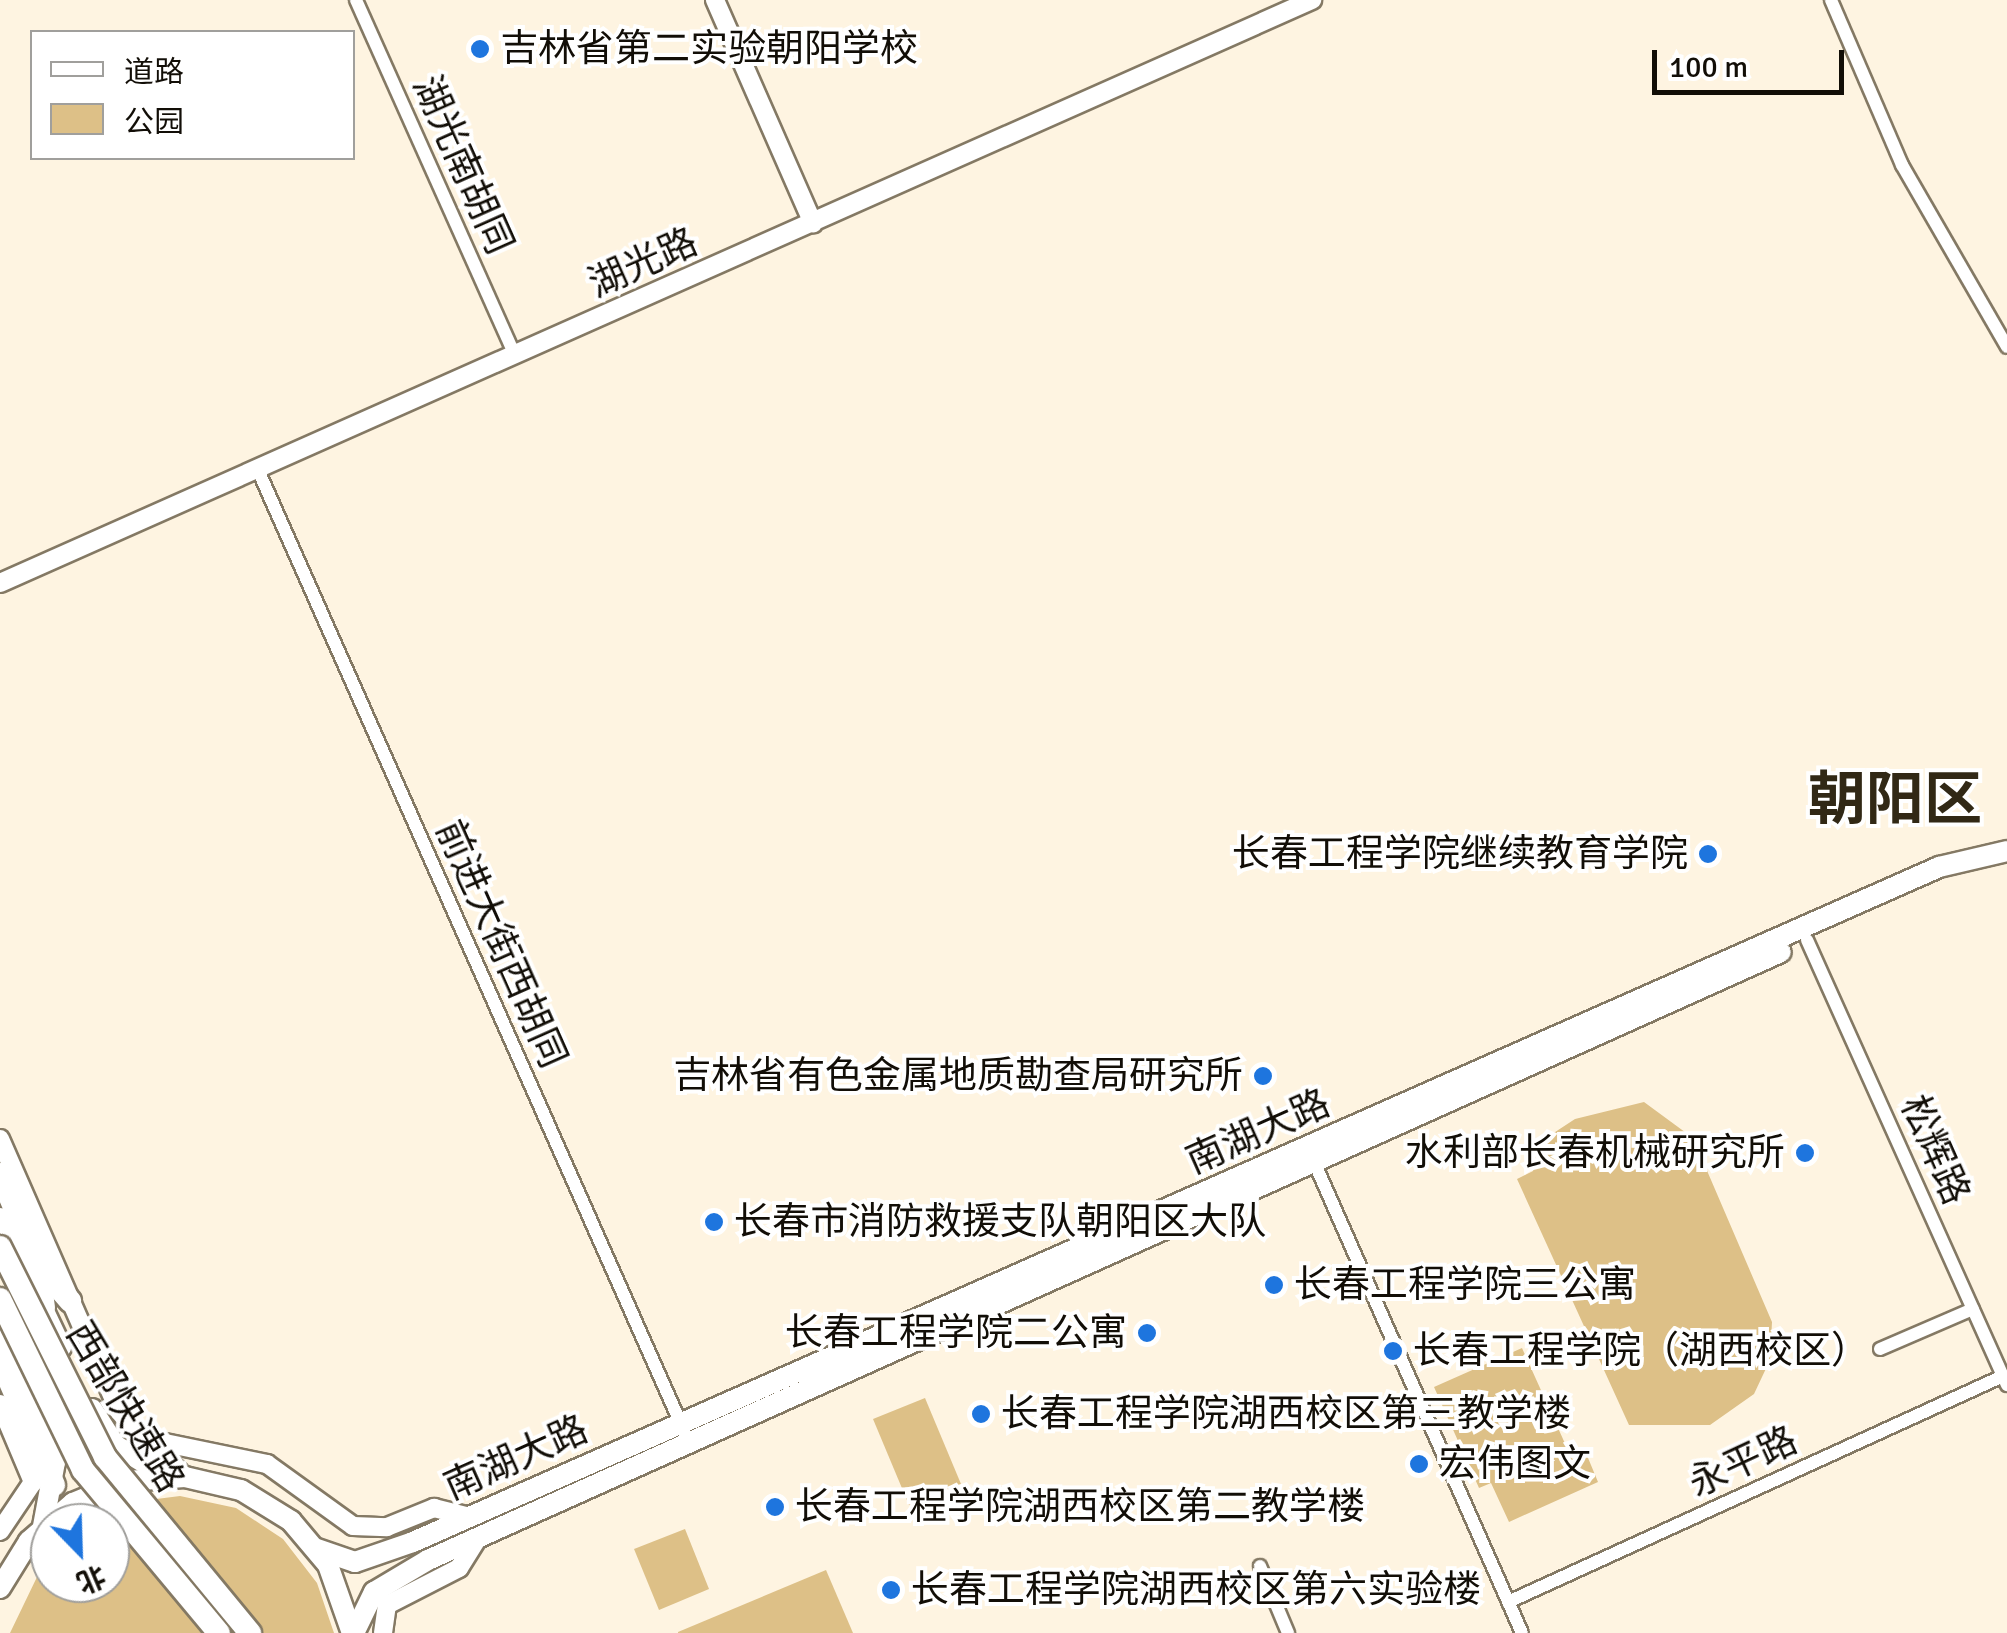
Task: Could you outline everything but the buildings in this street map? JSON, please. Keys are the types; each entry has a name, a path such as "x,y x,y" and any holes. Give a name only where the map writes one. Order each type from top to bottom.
{"highway":[{"path":"0,1174 8,1215 38,1264 70,1301"},
{"name":"西部快速路","path":"0,1247 105,1457 250,1633"},
{"path":"38,1264 44,1308"},
{"name":"西部快速路","path":"0,1299 84,1470 219,1633"},
{"path":"0,1359 54,1484"}],"main road":[{"name":"南湖大路","path":"1311,1155 1939,867 2007,851"},
{"name":"南湖大路","path":"317,1549 355,1562 685,1433 1951,877 2007,865"},
{"path":"8,1215 44,1308 99,1424 136,1464 259,1499 317,1549 353,1633"},
{"path":"0,1326 48,1433 54,1484 49,1503"},
{"path":"125,1419 175,1476"},
{"name":"南湖大路","path":"353,1633 374,1592 685,1433"},
{"path":"77,1503 90,1494 175,1476"},
{"path":"0,1588 30,1544"}],"street":[{"name":"湖光南胡同","path":"356,0 515,356"},
{"path":"715,0 814,223"},
{"name":"湖光路","path":"0,583 1312,0"},
{"path":"1832,0 1902,165 2007,347"},
{"name":"前进大街西胡同","path":"258,470 685,1433"},
{"name":"松辉路","path":"1807,940 2005,1380"},
{"path":"0,1139 125,1419 158,1446 267,1464 353,1526 387,1527 434,1508 469,1517"},
{"path":"1311,1155 1505,1580 1508,1602 1522,1633"},
{"path":"1880,1349 1973,1309"},
{"name":"永平路","path":"1508,1602 2005,1380"},
{"path":"0,1404 29,1470 30,1494 0,1531"},
{"path":"383,1633 387,1605 459,1568 478,1537"},
{"path":"1260,1566 1288,1633"}],"green space":[{"path":"1644,1102 1693,1138 1772,1322 1770,1360 1754,1394 1710,1425 1629,1425 1517,1179 1533,1171 1546,1138 1575,1119"},
{"path":"1522,1348 1572,1459 1586,1453 1598,1482 1509,1522 1491,1483 1479,1488 1434,1387"},
{"path":"925,1398 961,1484 909,1505 873,1419"},
{"path":"180,1496 236,1508 283,1539 317,1583 334,1633 10,1633 30,1592 30,1603 130,1603 130,1503 125,1503"},
{"path":"685,1529 709,1589 659,1610 634,1549"},
{"path":"826,1570 853,1633 678,1633 678,1632"}],"place":[{"name":"吉林省第二实验朝阳学校","path":"480,49"},
{"name":"长春工程学院继续教育学院","path":"1708,854"},
{"name":"吉林省有色金属地质勘查局研究所","path":"1263,1076"},
{"name":"水利部长春机械研究所","path":"1805,1153"},
{"name":"长春市消防救援支队朝阳区大队","path":"714,1222"},
{"name":"长春工程学院三公寓","path":"1274,1285"},
{"name":"长春工程学院二公寓","path":"1147,1333"},
{"name":"长春工程学院（湖西校区）","path":"1393,1351"},
{"name":"长春工程学院湖西校区第三教学楼","path":"981,1414"},
{"name":"宏伟图文","path":"1419,1464"},
{"name":"长春工程学院湖西校区第二教学楼","path":"775,1507"},
{"name":"长春工程学院湖西校区第六实验楼","path":"891,1590"}],"district":[{"name":"朝阳区","path":"1895,800"}]}
